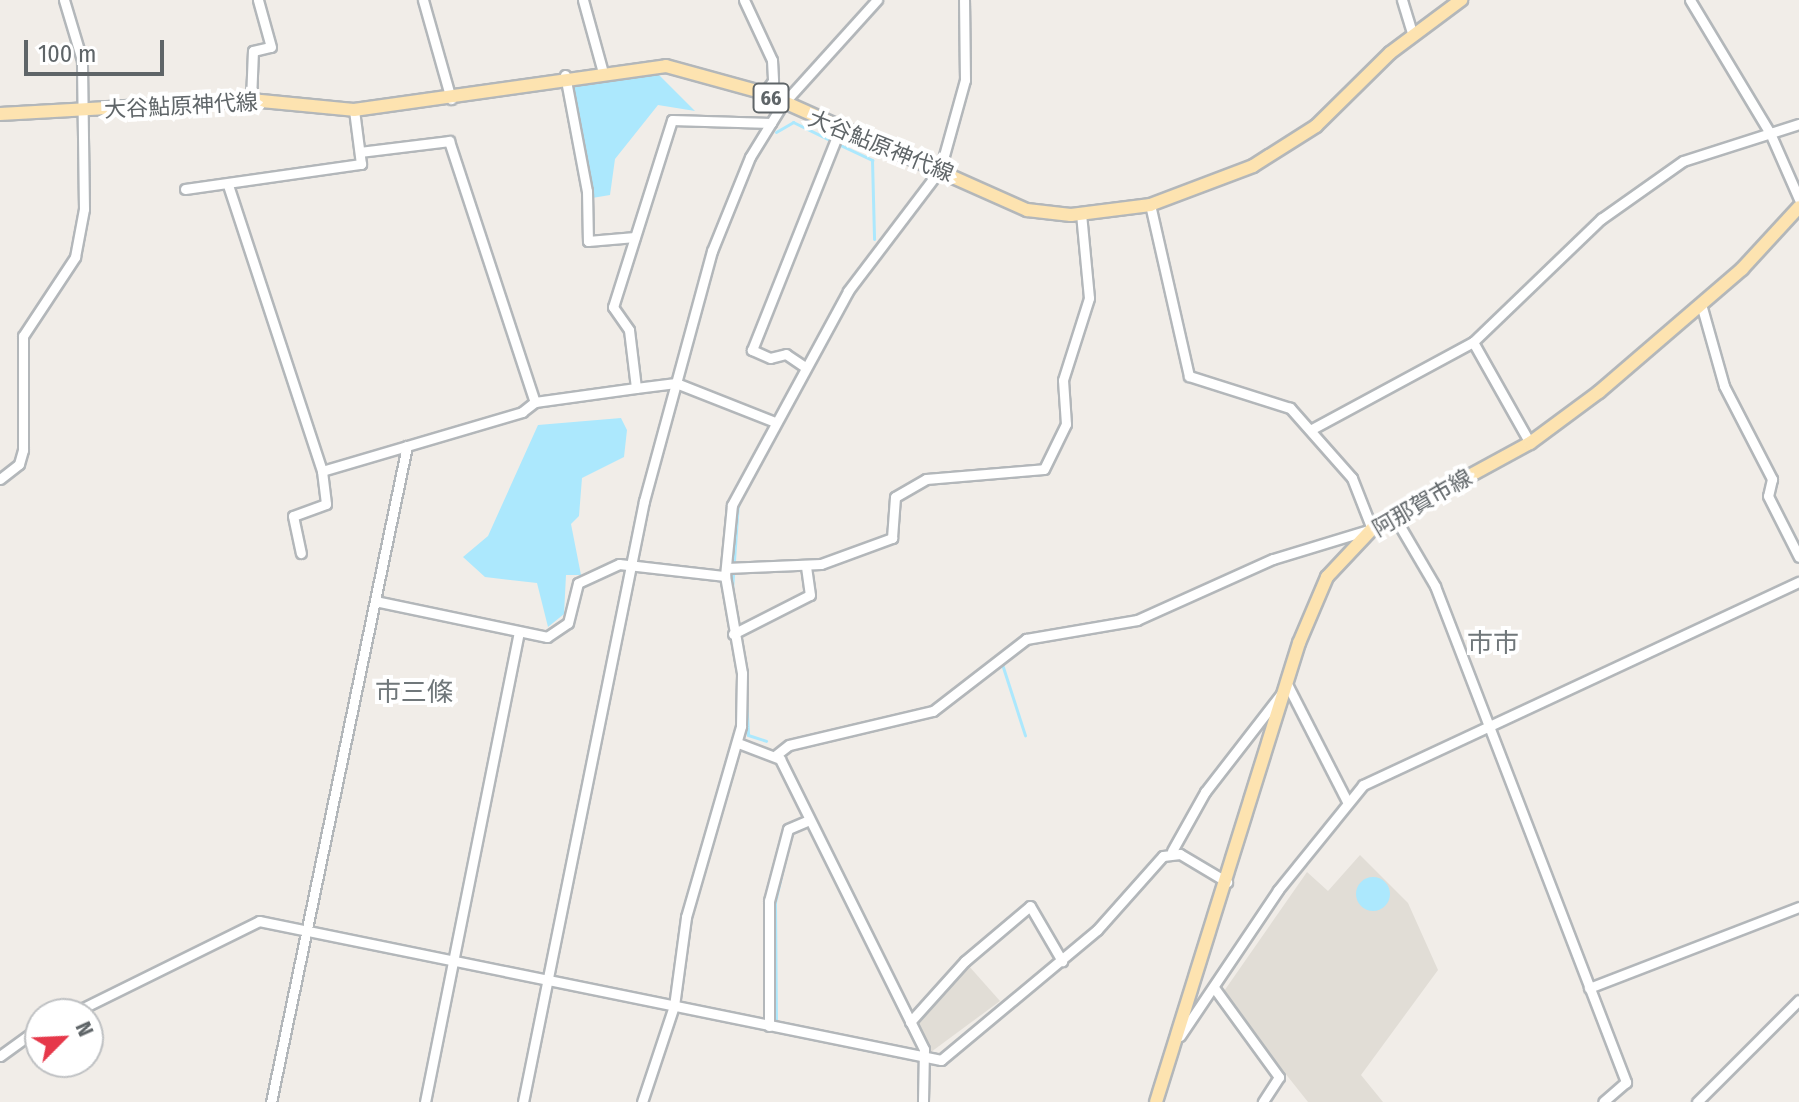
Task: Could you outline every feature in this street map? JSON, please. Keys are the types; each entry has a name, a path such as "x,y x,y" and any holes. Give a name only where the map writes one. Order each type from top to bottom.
{"main road":[{"name":"大谷鮎原神代線","path":"0,114 251,100 354,110 451,99 602,69 666,66 764,93 782,105 940,170 1027,210 1081,213 1150,205 1253,166 1293,141 1413,35 1461,0"},
{"name":"阿那賀市線","path":"1156,1102 1180,1036 1286,687 1327,577 1372,529 1530,443 1701,304 1786,228 1799,207"}],"street":[{"path":"0,479 19,464 23,450 23,336 75,257 81,232 84,111 80,47 64,0"},
{"path":"251,100 253,51 271,47 258,0"},
{"path":"423,0 451,99"},
{"path":"583,0 602,69"},
{"path":"744,0 772,60 773,81 764,93"},
{"path":"523,1102 631,564 712,251 782,105 877,0"},
{"path":"642,1102 674,1006 686,917 738,743 744,704 726,572 732,505 805,367 883,237 940,170 965,80 964,0"},
{"path":"1402,0 1413,35"},
{"path":"1690,0 1770,133 1799,199"},
{"path":"565,75 587,191 588,241 635,237"},
{"path":"185,189 361,164 354,110"},
{"path":"636,388 629,330 613,307 672,120 771,123"},
{"path":"1312,429 1473,342 1636,192 1683,161 1799,124"},
{"path":"805,367 786,354 770,358 752,350 840,129"},
{"path":"360,152 449,141 535,402"},
{"path":"228,185 322,471 326,504 293,516 301,553"},
{"path":"776,755 789,745 933,711 1026,639 1137,620 1273,559 1372,529 1352,478 1312,429 1275,400 1267,406 1189,376 1150,205"},
{"path":"375,601 547,637 568,623 578,583 631,564 726,572 806,565 892,538 895,497 908,485 1044,469 1066,424 1063,380 1089,298 1081,213"},
{"path":"1701,304 1724,386 1772,479 1768,496 1799,557"},
{"path":"1473,342 1530,443"},
{"path":"322,471 522,412 535,402 676,383 775,422"},
{"path":"271,1102 407,446"},
{"path":"1394,516 1429,572 1626,1082 1603,1102"},
{"path":"733,634 779,617 810,595 806,565"},
{"path":"1180,1036 1347,801 1376,777 1489,729 1799,582"},
{"path":"425,1102 519,631"},
{"path":"103,998 259,921 941,1060 1062,961 1172,851 1205,792 1286,687 1347,801"},
{"path":"738,743 776,755 926,1058 923,1102"},
{"path":"769,1026 769,901 788,829 809,820"},
{"path":"1172,851 1227,882"},
{"path":"910,1022 965,961 1030,906 1062,961"},
{"path":"1589,988 1799,907"},
{"path":"1215,989 1279,1077 1263,1102"},
{"path":"1697,1102 1799,1000"},
{"path":"0,1056 24,1039"}],"shaded area":[{"path":"1360,855 1408,903 1438,970 1361,1075 1383,1102 1308,1102 1222,994 1307,872 1328,891"},
{"path":"968,965 1000,1001 931,1052 915,1021"}],"water":[{"path":"657,73 695,111 658,105 615,159 610,195 592,198 572,86"},
{"path":"621,418 627,430 624,457 582,478 579,516 571,524 581,575 566,575 564,614 548,627 537,583 485,577 463,557 488,536 538,425"},
{"path":"1373,877 1385,882 1390,894 1385,906 1373,911 1361,906 1356,894 1361,882"}],"waterway":[{"path":"776,132 793,122 832,141"},
{"path":"838,144 872,160 874,239"},
{"path":"732,590 738,503"},
{"path":"744,660 748,735 766,741"},
{"path":"1002,664 1025,735"},
{"path":"776,1021 775,902 790,838"}],"district":[{"name":"市市","path":"1493,644"},
{"name":"市三條","path":"414,693"}]}
